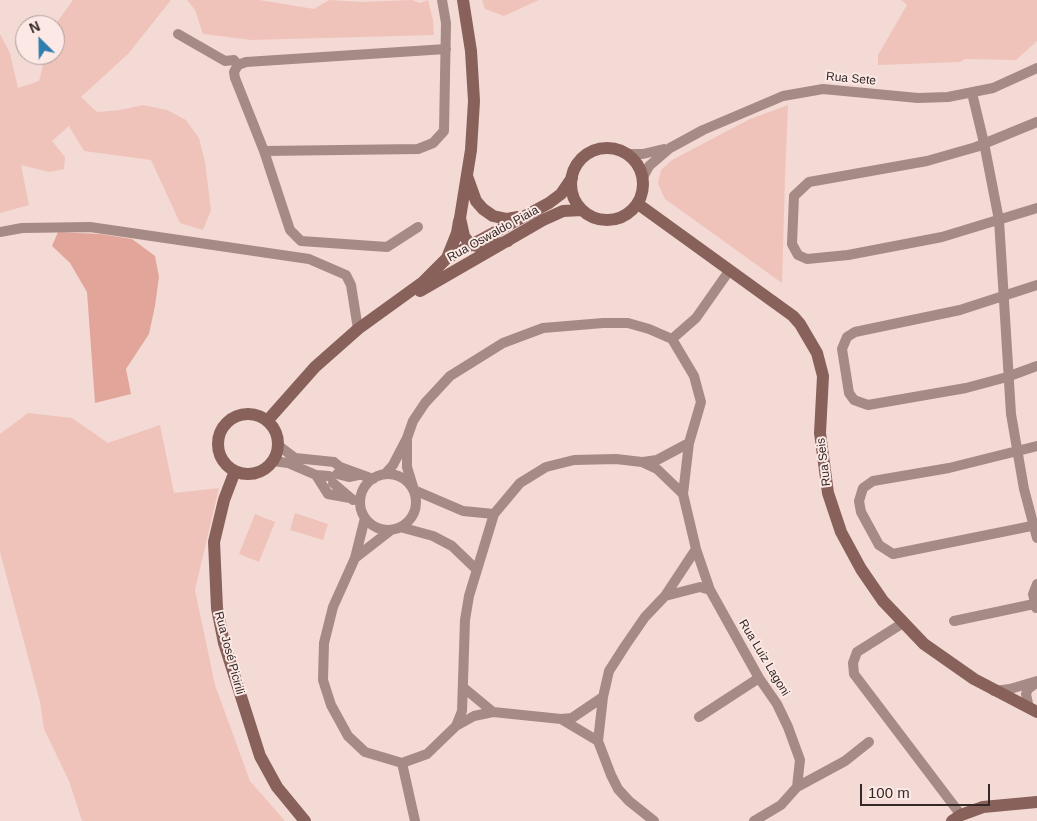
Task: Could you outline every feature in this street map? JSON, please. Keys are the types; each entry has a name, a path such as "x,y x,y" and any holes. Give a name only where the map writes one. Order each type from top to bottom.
{"street":[{"path":"264,150 418,149 432,143 444,131 446,23 442,0"},
{"path":"447,258 457,233 460,218 473,126 473,76 469,32 463,0"},
{"path":"178,34 225,61 226,70 236,68 246,62 446,49"},
{"path":"236,68 290,230 301,241 387,247 418,227"},
{"name":"Rua Sete","path":"627,154 643,154 670,148 766,102 810,89 933,99 993,88 1037,68"},
{"path":"972,93 984,143 998,220 1004,296 1007,377 1017,451 1037,538"},
{"path":"1037,122 984,143 903,166 809,182 794,196 792,244 798,255 812,260 909,244 1037,208"},
{"path":"607,148 627,154 637,164 643,177 643,191 638,204 628,214 608,220 594,218 582,210 572,192 572,178 582,159 593,151 607,148"},
{"name":"Rua Sete","path":"643,177 649,166 670,148"},
{"path":"466,174 476,201 488,213 507,219 529,213"},
{"name":"Rua Oswaldo Piaia","path":"268,420 314,367 358,329 423,282 447,258 561,194 572,178"},
{"name":"Rua Seis","path":"638,204 794,316 812,342 823,376 820,415 821,452 833,513 860,569 902,623 947,661 994,691 1033,710"},
{"name":"Rua Oswaldo Piaia","path":"389,306 563,211 582,210"},
{"path":"460,218 464,236 470,244 492,246 508,240"},
{"path":"0,232 22,228 90,227 308,259 346,275 351,285 358,329"},
{"path":"672,339 696,318 729,271"},
{"path":"1037,285 960,310 855,332 847,337 842,349 849,393 854,400 863,404 873,405 940,394 1007,377 1037,366"},
{"path":"477,570 452,546 433,536 372,525 365,518 360,502 362,490 373,478 384,474 393,465 407,438 413,421 425,403 450,376 503,343 543,328 603,322 628,323 649,329 672,339 694,376 701,402 689,443 683,494"},
{"path":"254,414 268,420 277,433 279,446 273,462 258,473 250,475 235,471 226,465 218,446 219,434 232,419 242,415 254,414"},
{"path":"355,558 413,515 416,507 408,467 407,438"},
{"path":"456,726 462,711 464,688 462,660 465,620 477,570 494,514 520,483 546,467 596,458 642,462 657,460 689,443"},
{"path":"279,446 295,458 316,462 334,462 340,467 358,475 373,478"},
{"path":"1035,525 893,554 878,545 861,512 860,493 873,481 949,468 1037,446"},
{"path":"273,462 288,463 316,475 349,477 358,475"},
{"path":"316,462 333,475 350,498"},
{"path":"642,462 657,469 683,494"},
{"name":"Rua José Picirili","path":"235,471 224,500 214,542 217,608 224,643 260,756 277,787 305,821"},
{"path":"384,474 402,477 414,490 463,511 494,514"},
{"path":"316,475 328,494 360,502"},
{"name":"Rua Luiz Lagoni","path":"683,494 696,549 710,590 759,678 777,704 800,760 797,787"},
{"path":"365,518 355,558 333,607 324,644 323,680 331,705 348,736 366,752 402,763 427,754 456,726 474,716 493,712 561,720 572,718 603,697"},
{"path":"654,821 629,801 618,789 598,741 603,697 609,671 646,617 665,596 696,549"},
{"path":"954,621 1035,606 1032,594 1037,584"},
{"path":"665,596 700,587 710,590"},
{"path":"902,623 857,652 852,663 854,674 956,818 982,808 1037,802"},
{"path":"699,717 759,678"},
{"path":"994,691 1037,682"},
{"path":"1033,710 1026,699 1028,689 1037,682"},
{"path":"464,688 493,712"},
{"path":"561,720 598,741"},
{"path":"754,821 781,805 797,787 845,761 869,742"},
{"path":"402,763 415,821"}],"shaded area":[{"path":"73,0 171,0 128,54 81,97 97,112 143,105 167,110 186,120 199,138 205,162 211,210 203,230 180,223 151,160 84,151 69,126 52,141 65,157 64,169 49,172 21,165 29,205 0,213 0,34 10,53 18,88 39,81 43,65 65,65 65,15 62,15"},
{"path":"187,0 259,0 314,9 329,0 362,2 412,0 420,3 428,0 433,20 434,35 251,40 203,34 195,10"},
{"path":"482,0 539,0 504,16 485,9"},
{"path":"901,0 1037,0 1037,41 1016,60 965,59 960,62 878,65 878,55 907,5"},
{"path":"788,105 782,283 665,199 658,184 661,170 672,160 750,119"},
{"path":"58,232 100,234 132,239 155,256 159,277 149,334 126,369 131,394 95,403 87,292 70,263 52,246"},
{"path":"28,413 72,418 108,443 160,425 174,493 219,488 195,590 215,685 250,781 285,821 82,821 69,781 44,729 40,702 0,552 0,434"},
{"path":"295,513 328,524 323,540 290,530"},
{"path":"255,514 275,522 259,562 239,554"}]}
